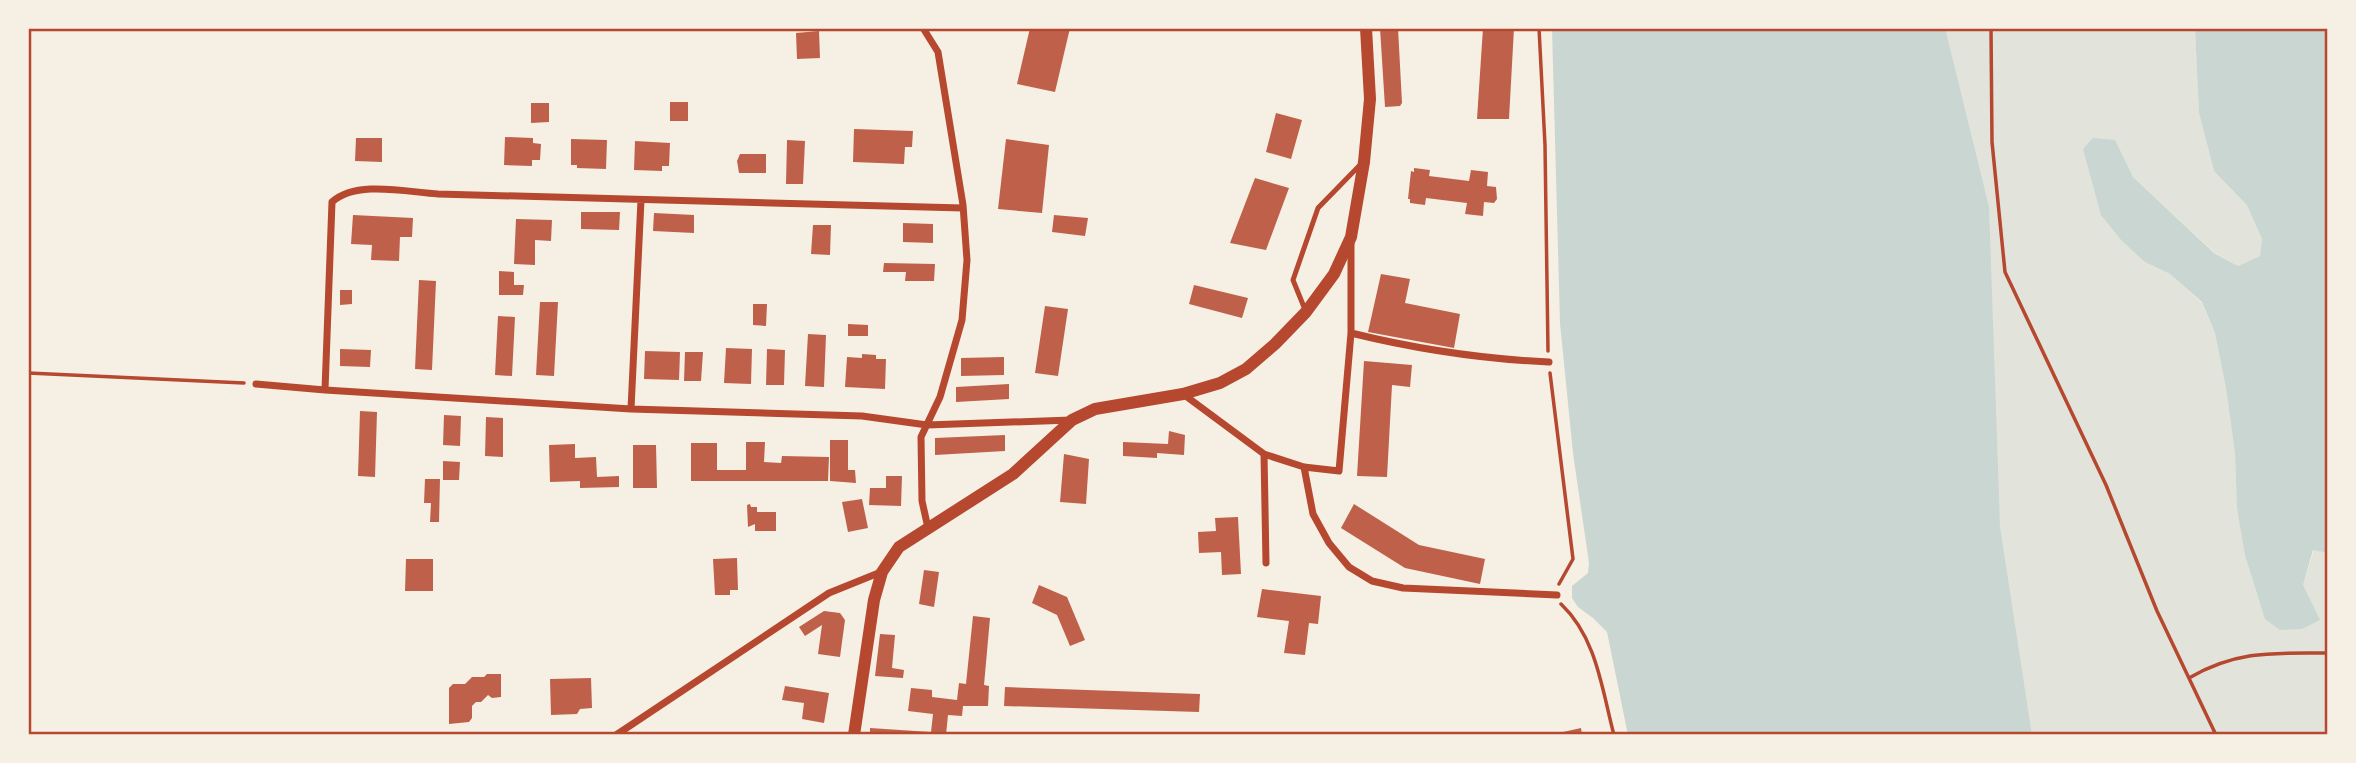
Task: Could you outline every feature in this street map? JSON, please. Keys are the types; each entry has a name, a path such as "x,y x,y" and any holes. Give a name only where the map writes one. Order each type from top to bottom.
{"street":[{"path":"923,28 938,52 963,208 967,260 961,320 940,397 921,437 922,500 928,528"},
{"path":"1183,394 1264,454 1304,467 1339,471 1351,333 1352,237 1364,162 1370,99 1366,28"},
{"path":"325,390 332,202 341,194 357,188 438,194 963,208"},
{"path":"631,409 641,200"},
{"path":"854,735 874,600 882,572 899,547 1013,474 1072,420 1095,409 1183,394 1220,383 1246,369 1306,312 1334,274 1352,237"},
{"path":"1351,333 1409,347 1507,360 1549,362"},
{"path":"256,384 631,409 862,416 927,425 1072,420"},
{"path":"1264,454 1266,563"},
{"path":"1304,467 1313,514 1329,543 1349,566 1372,581 1403,588 1557,595"},
{"path":"616,735 829,593 882,572"}],"lane":[{"path":"1306,312 1293,280 1318,208 1364,162"}],"path":[{"path":"1539,28 1545,145 1549,362 1573,559 1558,586 1557,595 1560,603 1572,614 1585,633 1594,655 1614,735"},
{"path":"1991,28 1992,142 2005,272 2106,485 2157,611 2216,735"},
{"path":"28,373 256,384"},
{"path":"2189,678 2210,666 2263,652 2328,653"}],"shaded area":[{"path":"1552,28 1945,28 1989,207 2000,526 2032,735 1628,735 1607,632 1578,607 1572,598 1572,586 1588,573 1589,563 1573,453 1560,323"},
{"path":"1945,28 2195,28 2199,113 2214,171 2247,204 2262,239 2260,256 2238,266 2215,253 2133,177 2114,140 2145,262 2170,274 2202,303 2215,333 2235,454 2237,508 2303,585 2314,550 2328,553 2328,735 2032,735 2000,526"},
{"path":"2195,28 2328,28 2328,553 2313,550 2303,585 2320,620 2302,629 2280,630 2265,619 2245,555 2237,508 2235,454 2226,388 2215,333 2202,302 2170,274 2145,262 2122,241 2101,215 2083,149 2093,138 2115,140 2133,177 2214,253 2238,266 2260,256 2262,239 2247,205 2214,171 2199,113"}],"building":[{"path":"1030,28 1070,28 1055,92 1017,84"},
{"path":"1380,28 1398,28 1400,106 1385,107"},
{"path":"1483,28 1514,28 1509,119 1477,119"},
{"path":"819,31 820,58 797,59 796,33"},
{"path":"670,102 688,102 688,121 670,121"},
{"path":"531,103 549,103 549,122 531,123"},
{"path":"1276,113 1302,120 1291,159 1266,152"},
{"path":"854,129 913,131 912,147 905,147 904,164 853,162"},
{"path":"505,137 533,138 533,143 541,144 540,160 532,160 532,166 504,165"},
{"path":"356,138 382,138 382,162 355,161"},
{"path":"571,139 607,140 606,169 577,168 577,165 571,165"},
{"path":"1006,139 1049,145 1042,213 998,209"},
{"path":"787,140 805,141 803,184 786,184"},
{"path":"635,141 670,143 669,166 662,166 662,171 634,170"},
{"path":"740,154 766,154 766,173 739,173 737,161"},
{"path":"1414,168 1430,170 1429,176 1469,181 1471,170 1488,172 1487,186 1496,187 1497,199 1494,203 1484,202 1483,216 1465,214 1467,203 1426,198 1425,205 1410,203 1408,199 1411,171 1414,172"},
{"path":"1255,178 1289,188 1266,250 1230,243"},
{"path":"581,212 620,212 619,230 581,229"},
{"path":"654,213 694,215 694,233 653,231"},
{"path":"353,215 413,218 412,237 400,237 399,261 371,260 372,245 351,244"},
{"path":"1054,215 1088,218 1085,236 1052,232"},
{"path":"516,219 552,220 551,241 535,240 535,265 514,264"},
{"path":"903,223 933,224 933,243 903,242"},
{"path":"813,225 831,225 830,255 811,254"},
{"path":"884,263 935,264 934,281 905,281 906,272 883,272"},
{"path":"499,271 514,272 514,285 524,285 523,295 499,295"},
{"path":"1381,274 1410,279 1405,303 1460,314 1454,348 1368,332"},
{"path":"419,280 436,281 432,370 415,369"},
{"path":"1194,285 1248,298 1242,318 1189,304"},
{"path":"340,290 352,290 352,304 340,305"},
{"path":"540,302 558,302 554,376 536,375"},
{"path":"753,304 767,304 766,326 753,325"},
{"path":"1045,306 1068,309 1058,376 1035,373"},
{"path":"498,316 515,317 512,376 495,375"},
{"path":"848,324 868,325 868,336 848,336"},
{"path":"808,334 826,335 824,387 805,386"},
{"path":"726,348 752,349 751,384 724,383"},
{"path":"340,349 371,350 370,367 340,366"},
{"path":"767,349 785,350 784,385 766,385"},
{"path":"645,351 680,352 679,380 644,379"},
{"path":"685,352 703,352 701,381 684,381"},
{"path":"862,354 886,359 885,389 845,387 847,357 862,358"},
{"path":"1004,357 1004,375 961,376 961,358"},
{"path":"1364,361 1412,365 1410,387 1392,385 1387,477 1357,476"},
{"path":"1009,384 1009,399 956,402 956,387"},
{"path":"360,411 377,412 375,477 358,476"},
{"path":"444,415 461,416 460,446 443,445"},
{"path":"486,417 503,418 503,457 485,456"},
{"path":"1169,431 1185,435 1184,455 1157,453 1157,458 1123,456 1123,442 1168,444"},
{"path":"1005,435 1005,451 935,455 935,438"},
{"path":"830,440 848,440 848,470 855,470 856,483 830,481"},
{"path":"746,442 765,442 764,462 781,463 782,456 829,457 828,481 691,481 691,443 717,443 717,470 746,470"},
{"path":"575,444 575,458 596,457 597,477 619,476 619,487 580,488 580,481 550,482 549,445"},
{"path":"633,445 656,445 657,488 633,488"},
{"path":"1064,454 1089,459 1086,504 1060,502"},
{"path":"443,461 460,462 459,480 443,480"},
{"path":"886,476 902,476 901,506 869,505 870,488 886,488"},
{"path":"425,479 440,479 439,522 430,522 431,503 424,503"},
{"path":"862,499 868,528 848,532 842,502"},
{"path":"750,504 751,507 757,507 757,512 776,512 776,531 755,531 755,524 748,527 747,505"},
{"path":"1354,504 1419,545 1485,559 1480,584 1405,568 1341,528"},
{"path":"1238,517 1241,574 1222,575 1221,552 1199,553 1198,532 1216,531 1215,518"},
{"path":"737,558 738,590 730,590 730,595 715,595 713,559"},
{"path":"406,559 433,559 433,591 405,591"},
{"path":"924,570 939,572 934,607 919,604"},
{"path":"1039,585 1067,597 1085,640 1070,646 1057,615 1032,603"},
{"path":"1262,589 1321,596 1318,624 1309,623 1305,655 1284,653 1289,621 1257,617"},
{"path":"824,611 840,613 845,620 840,657 818,654 822,625 805,636 799,627"},
{"path":"973,616 990,618 984,685 989,686 988,706 963,706 962,716 948,715 946,735 870,735 870,728 931,732 933,714 908,711 911,688 932,690 932,697 957,700 959,683 966,684"},
{"path":"880,634 895,635 892,668 904,670 903,678 875,676"},
{"path":"487,674 501,674 501,697 492,698 488,695 472,706 472,718 469,722 449,724 449,688 453,684 465,684 472,677 484,677"},
{"path":"591,678 592,708 580,709 577,714 551,715 550,679"},
{"path":"785,686 829,693 824,723 802,719 804,703 782,700"},
{"path":"1005,687 1200,694 1199,712 1004,706"},
{"path":"1581,728 1582,735 1554,735 1554,734"}]}
